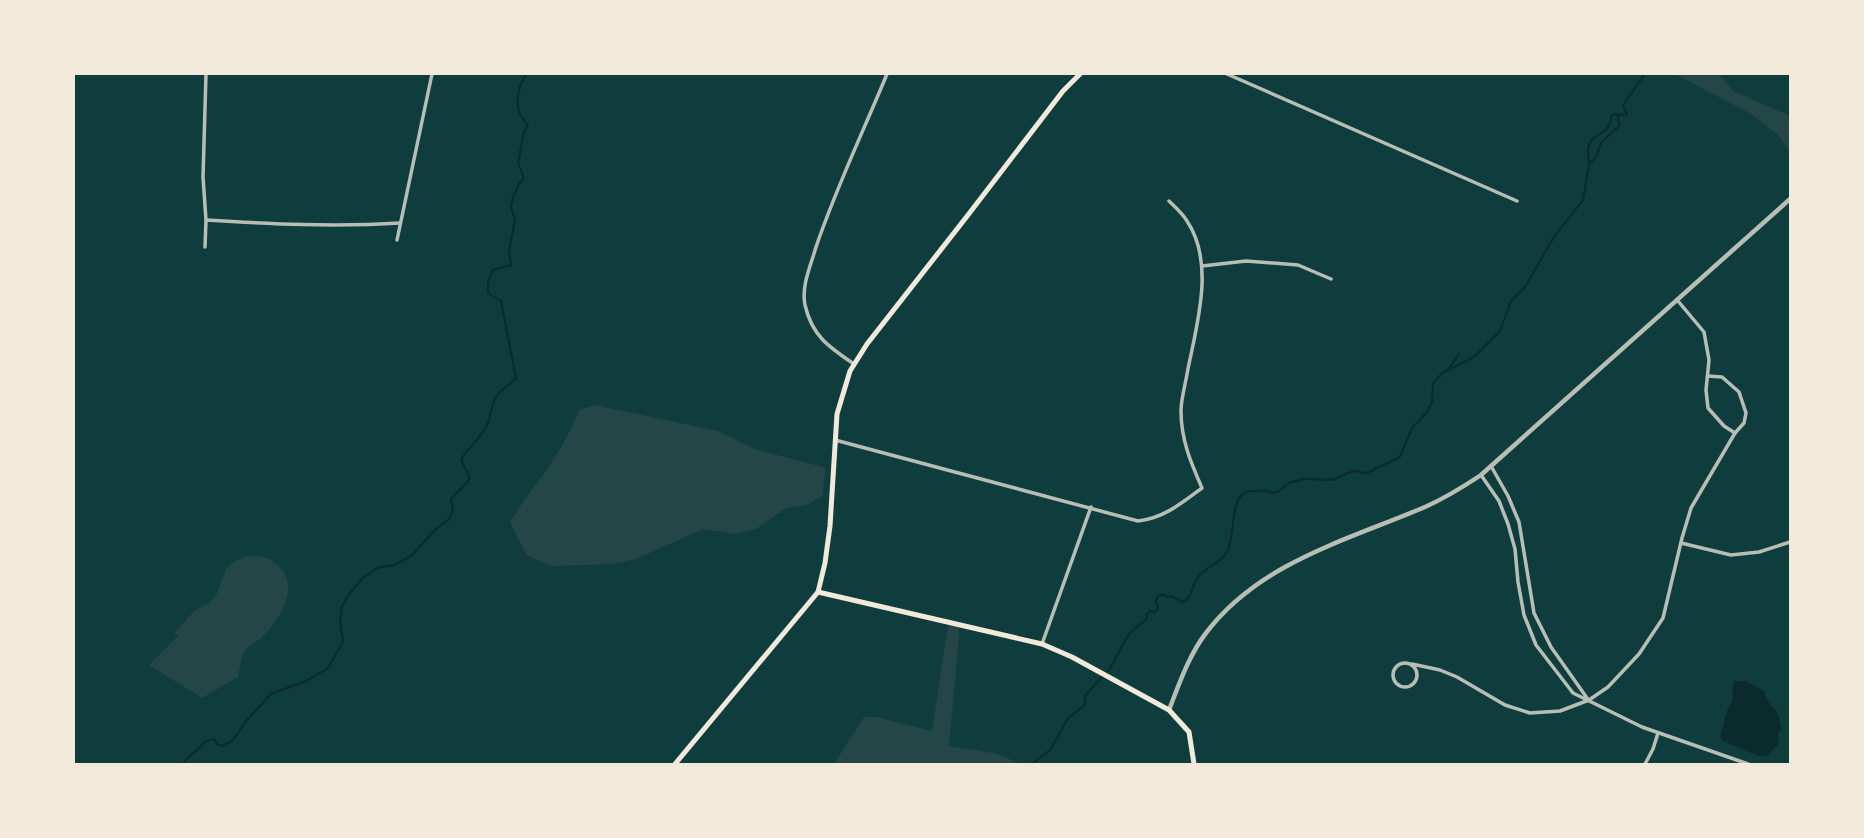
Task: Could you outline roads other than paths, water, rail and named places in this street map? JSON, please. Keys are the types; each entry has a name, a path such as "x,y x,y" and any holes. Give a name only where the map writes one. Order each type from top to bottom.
{"main road":[{"path":"676,765 818,592 830,526 837,414 850,371 867,344 1063,91 1080,74"},
{"path":"818,592 1042,644 1168,710 1189,732 1194,765"}],"street":[{"path":"205,247 203,177 206,74"},
{"path":"397,240 432,74"},
{"path":"855,364 828,346 812,328 804,301 807,276 832,201 887,74"},
{"path":"1227,74 1517,201"},
{"path":"1168,710 1205,634 1252,588 1295,561 1333,542 1427,506 1480,475 1790,199"},
{"path":"835,440 1138,521 1153,519 1170,512 1202,488 1188,458 1182,434 1181,408 1199,317 1202,266 1196,238 1186,220 1169,201"},
{"path":"206,220 286,225 353,226 400,223"},
{"path":"1202,266 1246,261 1298,265 1331,279"},
{"path":"1678,301 1704,332 1709,360 1706,399 1708,408 1724,426 1735,433"},
{"path":"1412,664 1418,674 1415,682 1409,686 1401,686 1394,677 1395,669 1400,664 1412,664 1457,677 1505,705 1530,713 1560,711 1589,700 1608,687 1639,654 1663,618 1691,508 1735,433 1744,423 1746,413 1739,392 1722,377 1707,376"},
{"path":"1491,466 1519,522 1534,613 1551,647 1589,700"},
{"path":"1480,475 1499,501 1508,524 1515,549 1524,615 1536,645 1573,693 1658,733 1748,765"},
{"path":"1042,644 1091,507"},
{"path":"1681,543 1731,555 1759,552 1790,542"},
{"path":"1645,765 1654,749 1658,733"}],"waterway":[{"path":"183,764 204,742 214,739 222,746 232,741 271,694 306,681 328,668 343,642 340,620 342,606 349,594 363,578 377,568 394,565 411,556 449,519 453,510 451,499 468,481 463,457 486,427 496,397 516,378 501,301 488,293 488,282 493,270 511,265 509,251 515,220 511,207 513,197 524,178 518,163 524,132 528,126 519,111 518,99 519,88 526,74"},
{"path":"1107,672 1134,629 1146,620 1150,611 1158,609 1157,597 1164,594 1183,602 1199,576 1224,556 1229,546 1237,502 1246,492 1264,490 1272,493 1290,482 1305,479 1333,480 1353,471 1367,473 1400,457 1412,428 1428,411 1432,402 1433,384 1442,373 1474,357 1500,331 1511,301 1525,287 1554,237 1583,200 1589,164 1596,157 1601,143 1619,126 1618,115 1627,114 1623,105 1645,74"},
{"path":"1589,162 1590,144 1606,130 1612,115 1617,115"},
{"path":"1450,367 1459,354"},
{"path":"1032,764 1051,749 1068,718 1085,705 1085,696 1103,676"}]}
